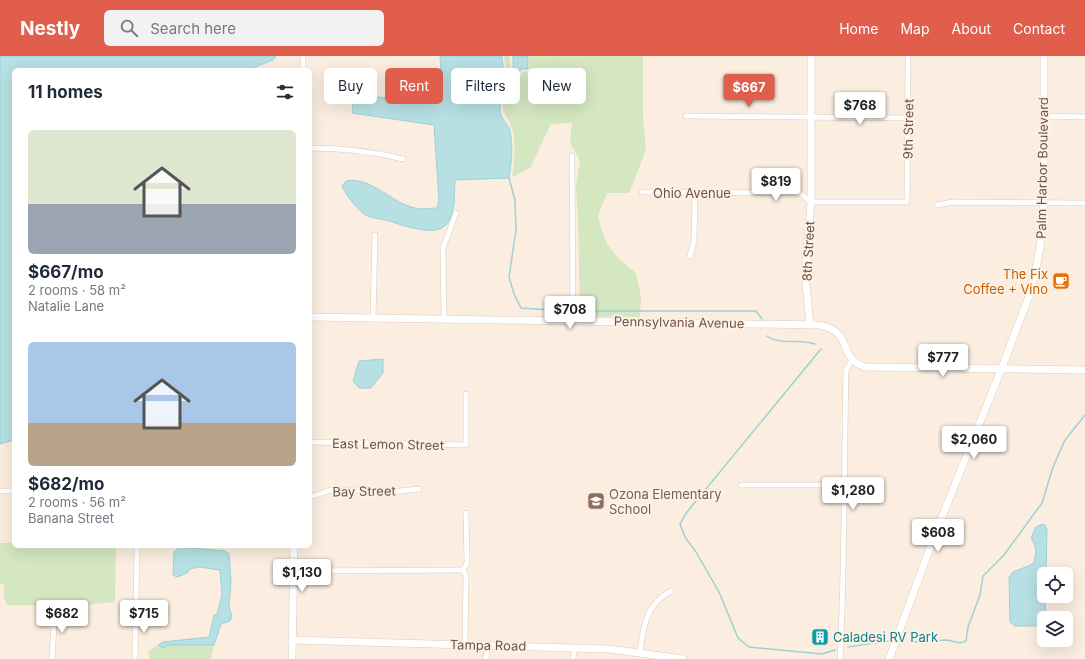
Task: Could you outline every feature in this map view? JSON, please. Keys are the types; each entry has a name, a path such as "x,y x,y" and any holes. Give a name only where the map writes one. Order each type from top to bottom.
{"street":[{"path":"303,56 303,68"},
{"name":"8th Street","path":"810,325 806,274 811,202 811,56"},
{"name":"9th Street","path":"907,202 909,118 908,56"},
{"name":"Palm Harbor Boulevard","path":"890,659 936,532 1029,296 1036,269 1041,241 1044,202 1044,56"},
{"path":"686,116 909,118"},
{"path":"1043,116 1085,117"},
{"path":"312,148 369,150 403,159"},
{"path":"572,156 573,320"},
{"name":"Ohio Avenue","path":"642,192 800,193 811,202 907,202"},
{"path":"690,256 694,242 695,193"},
{"path":"937,205 953,202 1085,203"},
{"path":"444,319 444,248 456,213"},
{"path":"373,318 375,235"},
{"name":"Pennsylvania Avenue","path":"312,317 573,320 810,325 832,328 840,335 852,360"},
{"path":"840,659 845,540 844,488 846,370 852,360 865,367 1085,370"},
{"name":"East Lemon Street","path":"312,442 466,445 468,435 466,394"},
{"path":"741,485 822,485 844,488"},
{"name":"Bay Street","path":"312,496 331,490 400,491 419,489"},
{"path":"0,491 12,491"},
{"path":"463,570 467,563 466,513"},
{"path":"135,659 137,548"},
{"path":"292,659 294,548"},
{"path":"293,571 463,570"},
{"path":"463,570 466,576 465,644"},
{"path":"640,652 646,616 654,604 671,591"},
{"path":"52,659 55,608"},
{"name":"Tampa Road","path":"292,640 575,647 640,652 683,659"},
{"path":"486,659 487,644"},
{"path":"573,659 575,647"}],"green space":[{"path":"504,56 510,56 511,68 505,68"},
{"path":"531,56 643,56 643,116 646,150 629,193 607,193 598,216 607,244 619,259 636,273 641,297 640,317 580,316 576,186 580,161 570,142 572,123 551,124 530,168 512,177 514,136 503,104 520,104 520,76 522,72 528,71 528,104 586,104 586,68 530,68 529,59"},
{"path":"0,543 12,543 12,548 116,548 115,602 74,606 7,605 4,597 4,585 0,584"},
{"path":"158,645 164,648 168,645 214,645 211,659 150,659 148,651"}],"water":[{"path":"0,56 276,56 273,60 252,68 12,68 12,441 0,444"},
{"path":"440,56 502,56 503,68 451,68 451,104 500,104 501,115 508,127 512,142 509,178 455,180 454,203 450,219 442,228 435,230 419,229 368,216 357,208 346,194 342,186 346,181 364,182 398,201 417,209 437,208 439,200 434,125 352,113 353,104 377,104 377,97 385,98 385,104 443,104 443,68 441,68"},
{"path":"513,56 528,56 528,69 521,69 520,71 520,68 513,68"},
{"path":"383,359 383,373 371,388 359,388 353,381 359,361"},
{"path":"1042,524 1045,525 1047,530 1046,567 1037,567 1037,603 1045,603 1046,611 1037,611 1037,626 1015,626 1010,622 1009,577 1013,572 1033,564 1036,551 1031,538 1036,527"},
{"path":"179,548 191,548 225,551 229,554 231,581 229,606 232,616 230,621 221,624 214,645 168,645 164,648 158,645 163,642 209,637 214,615 217,614 222,595 220,570 199,567 190,569 187,573 177,577 173,575 174,552"}],"waterway":[{"path":"509,178 515,200 516,230 509,277 514,294 521,308 568,311"},
{"path":"578,311 756,311 762,319"},
{"path":"767,336 778,341 809,342 815,344"},
{"path":"821,349 687,512 680,524 685,537 696,552 719,592 738,638 749,647 822,654 835,650"},
{"path":"911,642 947,640 960,643 966,641 968,627 980,595 983,576 1004,555 1042,503 1053,467 1065,440 1085,415"},
{"path":"848,647 888,641"}],"place":[{"name":"The Fix Coffee + Vino","path":"1061,281"},
{"name":"Ozona Elementary School","path":"596,501"},
{"name":"Caladesi RV Park","path":"820,637"}]}
